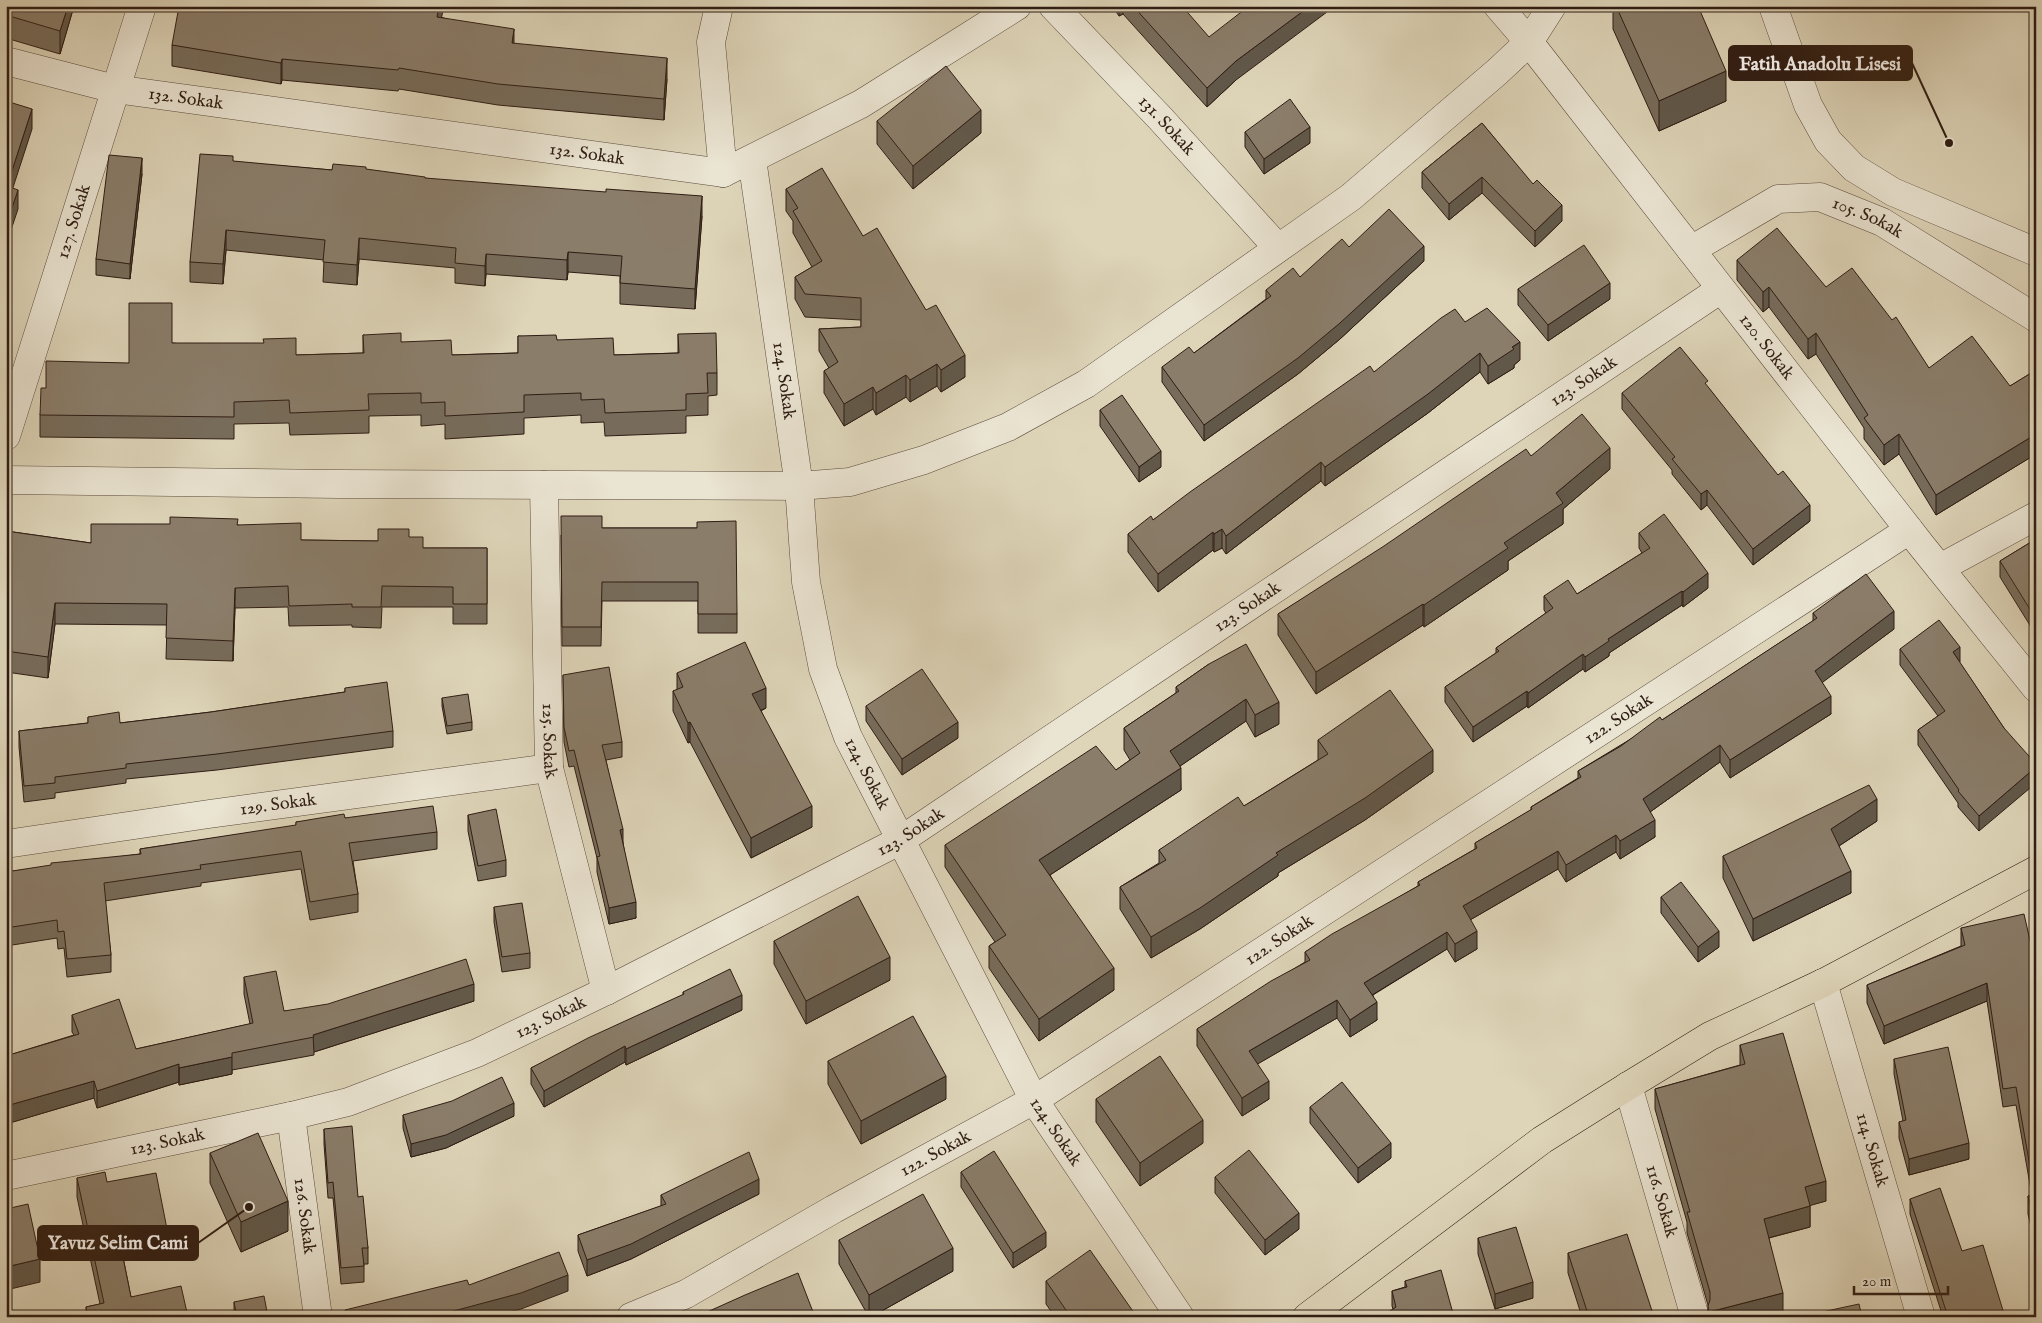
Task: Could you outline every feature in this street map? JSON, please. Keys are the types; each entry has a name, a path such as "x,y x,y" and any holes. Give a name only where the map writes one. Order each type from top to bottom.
{"main road":[{"path":"1307,1317 1542,1140 1628,1086 1710,1036 1823,983 2036,870"}],"street":[{"name":"127. Sokak","path":"6,436 142,6"},
{"path":"719,6 711,42 723,173 861,104 1017,6"},
{"name":"131. Sokak","path":"1053,6 1160,118 1278,248"},
{"name":"120. Sokak","path":"1498,6 1529,42 1909,530 2036,688"},
{"path":"6,480 800,486 850,482 924,460 1008,426 1086,384 1351,197 1497,72 1529,42 1552,6"},
{"path":"1772,6 1808,105 1828,141 1854,168 1893,192 2036,252"},
{"name":"132. Sokak","path":"6,61 115,88 723,173"},
{"name":"124. Sokak","path":"752,159 800,486 806,582 823,669 848,738 1034,1100 1180,1317"},
{"name":"105. Sokak","path":"1691,250 1778,200 1820,197 1882,222 2036,318"},
{"name":"123. Sokak","path":"6,1176 291,1116 348,1102 477,1053 606,991 902,840 1721,288"},
{"name":"125. Sokak","path":"544,485 549,768 606,991"},
{"path":"1940,568 2036,516"},
{"name":"122. Sokak","path":"631,1317 686,1294 834,1209 1034,1100 1909,530"},
{"name":"129. Sokak","path":"6,844 209,814 549,768"},
{"name":"114. Sokak","path":"1823,983 1921,1317"},
{"name":"116. Sokak","path":"1628,1086 1695,1317"},
{"name":"126. Sokak","path":"291,1116 318,1317"}],"building":[{"path":"6,6 68,6 60,31 6,15"},
{"path":"179,6 439,6 437,17 514,29 512,43 667,58 664,99 498,84 399,68 398,70 282,59 281,63 172,45"},
{"path":"1133,6 1182,6 1209,37 1249,6 1310,6 1236,61 1207,88"},
{"path":"1616,6 1698,6 1726,71 1659,101"},
{"path":"946,66 981,110 913,166 877,121"},
{"path":"1290,99 1310,127 1264,159 1245,132"},
{"path":"6,101 32,109 7,186 18,190 6,225"},
{"path":"1482,123 1533,184 1537,180 1562,205 1535,231 1482,177 1449,204 1422,172"},
{"path":"200,154 233,156 233,161 332,170 333,164 366,167 366,169 425,178 606,192 606,189 702,196 695,289 620,283 622,256 568,252 567,260 486,254 485,266 455,263 456,248 359,238 357,265 323,262 325,240 226,230 223,264 190,262"},
{"path":"109,155 142,158 130,264 96,259"},
{"path":"822,168 863,236 877,228 926,310 936,305 965,355 941,370 937,364 910,380 906,375 876,393 873,387 844,404 824,371 838,362 819,329 861,327 861,298 805,294 795,277 822,261 793,211 798,208 786,189"},
{"path":"1389,209 1424,246 1340,323 1298,358 1204,425 1162,367 1189,347 1194,353 1271,296 1266,290 1293,268 1300,277 1342,239 1349,247"},
{"path":"1777,228 1826,287 1852,268 1892,320 1896,317 1929,368 1972,336 2010,386 2036,370 2036,434 1936,495 1899,434 1884,445 1864,418 1868,415 1816,333 1808,339 1769,287 1763,292 1737,260"},
{"path":"1584,245 1610,283 1548,325 1518,289"},
{"path":"129,303 172,303 172,343 264,343 263,339 296,338 296,355 364,353 363,335 401,333 401,342 451,340 452,355 518,353 518,336 556,335 557,340 613,338 614,355 679,353 678,334 716,333 717,373 707,373 708,393 686,394 686,410 605,413 604,399 581,400 581,393 524,395 524,412 445,416 445,402 421,403 421,393 368,394 369,410 290,413 289,400 234,402 234,417 40,415 41,388 46,388 46,361 129,363"},
{"path":"1487,308 1520,342 1512,347 1514,349 1488,366 1480,353 1428,394 1325,467 1321,462 1226,536 1222,529 1214,534 1213,532 1158,574 1128,534 1151,516 1153,520 1370,366 1374,372 1455,309 1465,322"},
{"path":"1680,347 1708,381 1705,383 1778,475 1783,471 1810,505 1753,549 1707,490 1701,494 1672,459 1675,457 1622,393"},
{"path":"1122,395 1161,451 1139,467 1100,410"},
{"path":"1582,414 1610,448 1556,493 1563,503 1504,543 1508,548 1424,605 1316,672 1278,614 1384,546 1526,449 1531,456"},
{"path":"1664,514 1708,573 1683,592 1608,639 1609,641 1585,657 1583,654 1528,693 1527,691 1473,727 1445,687 1499,651 1496,648 1553,608 1544,596 1568,580 1577,594 1650,548 1639,533"},
{"path":"561,516 602,516 602,528 697,528 697,522 736,521 737,614 698,614 698,582 602,582 601,627 562,627"},
{"path":"170,517 238,519 237,525 301,523 301,540 378,541 378,529 409,529 409,537 423,537 423,548 487,548 487,604 453,604 453,587 382,586 381,607 352,607 352,604 289,606 288,586 235,588 233,641 166,638 167,604 55,603 48,657 6,651 6,531 91,543 91,524 170,524"},
{"path":"2036,539 2036,619 2000,561"},
{"path":"1866,574 1894,611 1815,671 1831,696 1730,760 1720,745 1643,799 1655,820 1620,841 1616,835 1566,865 1558,851 1463,906 1477,931 1455,944 1447,932 1364,983 1377,1002 1350,1020 1337,1000 1249,1051 1269,1081 1242,1098 1197,1029 1271,981 1310,960 1305,952 1332,934 1420,885 1418,882 1477,848 1475,843 1581,777 1578,771 1621,746 1660,717 1662,720 1817,618 1813,613"},
{"path":"1939,620 1960,647 1953,652 2004,728 2036,764 2036,767 1979,816 1958,791 1918,730 1945,711 1900,649"},
{"path":"745,642 766,688 752,694 812,806 751,838 690,722 688,723 673,691 683,687 677,673"},
{"path":"1246,644 1279,702 1255,715 1246,699 1170,751 1181,768 1039,860 1114,968 1039,1019 989,946 1006,935 945,845 1096,746 1116,770 1140,753 1124,728 1179,691 1176,687 1209,664"},
{"path":"609,667 622,742 602,745 623,829 620,830 636,902 609,908 597,857 600,856 574,750 569,751 564,727 563,675"},
{"path":"922,669 958,722 902,759 866,706"},
{"path":"387,682 393,731 126,764 126,768 55,777 55,783 24,786 19,731 88,723 88,717 119,712 120,723 211,712 345,692 345,688"},
{"path":"1390,690 1433,750 1365,798 1276,853 1278,855 1200,908 1151,937 1120,887 1166,860 1159,850 1238,797 1244,806 1328,754 1318,740"},
{"path":"468,694 472,722 447,726 442,698"},
{"path":"1869,785 1877,799 1831,829 1851,871 1753,919 1723,856"},
{"path":"433,806 437,832 349,843 358,894 310,902 301,851 200,865 201,869 104,883 111,955 67,959 64,931 58,932 57,920 6,928 6,872 51,865 51,863 141,854 140,849 296,825 296,822 344,814 345,818"},
{"path":"496,809 506,860 478,866 468,815"},
{"path":"1681,882 1719,931 1698,947 1661,897"},
{"path":"858,896 890,957 806,1001 774,941"},
{"path":"522,903 530,953 502,957 494,907"},
{"path":"2024,914 2036,967 2036,1231 2028,1196 2035,1195 2016,1087 2003,1089 1987,983 1884,1026 1867,985 1965,945 1961,928"},
{"path":"466,959 474,984 313,1035 314,1037 232,1053 232,1057 179,1068 179,1064 97,1091 94,1081 6,1106 6,1056 79,1034 72,1015 119,999 136,1049 253,1023 244,977 276,971 284,1011 328,1004"},
{"path":"730,969 742,995 626,1049 625,1046 544,1091 531,1068 588,1038 684,994 683,992"},
{"path":"913,1016 946,1076 861,1121 828,1061"},
{"path":"1783,1033 1826,1181 1805,1187 1810,1206 1764,1219 1783,1293 1709,1312 1710,1292 1687,1212 1690,1212 1655,1089 1745,1064 1740,1045"},
{"path":"1948,1047 1969,1143 1909,1159 1899,1122 1906,1120 1894,1059"},
{"path":"1160,1056 1203,1120 1140,1163 1096,1099"},
{"path":"502,1077 514,1103 446,1135 411,1144 403,1115 452,1101"},
{"path":"1342,1082 1391,1143 1358,1168 1310,1107"},
{"path":"352,1126 358,1197 363,1196 368,1248 362,1248 364,1266 341,1268 333,1182 328,1183 324,1129"},
{"path":"258,1133 288,1201 241,1222 210,1153"},
{"path":"1249,1150 1299,1213 1265,1240 1215,1177"},
{"path":"994,1151 1046,1232 1013,1253 961,1172"},
{"path":"749,1152 759,1179 631,1244 587,1260 578,1235 666,1204 661,1195"},
{"path":"105,1172 107,1182 156,1173 167,1229 119,1238 131,1297 181,1286 188,1317 88,1317 86,1307 104,1303 77,1178"},
{"path":"1940,1188 1962,1251 1983,1245 2005,1317 1948,1317 1910,1199"},
{"path":"923,1194 953,1248 869,1295 839,1240"},
{"path":"28,1204 40,1259 6,1267 6,1209"},
{"path":"1516,1227 1533,1282 1495,1294 1478,1238"},
{"path":"1627,1234 1654,1317 1589,1317 1568,1253"},
{"path":"1090,1250 1137,1317 1062,1317 1068,1313 1046,1281"},
{"path":"559,1252 568,1275 521,1293 431,1317 347,1317 345,1310 467,1280 469,1285"},
{"path":"1441,1270 1454,1317 1381,1317 1396,1307 1392,1291 1407,1287 1405,1281"},
{"path":"798,1273 815,1317 696,1317 745,1295"},
{"path":"264,1296 268,1317 237,1317 234,1302"},
{"path":"1859,1304 1862,1317 1809,1317 1808,1315"}],"place":[{"name":"Fatih Anadolu Lisesi","path":"1949,143"},
{"name":"Yavuz Selim Cami","path":"249,1207"}]}
